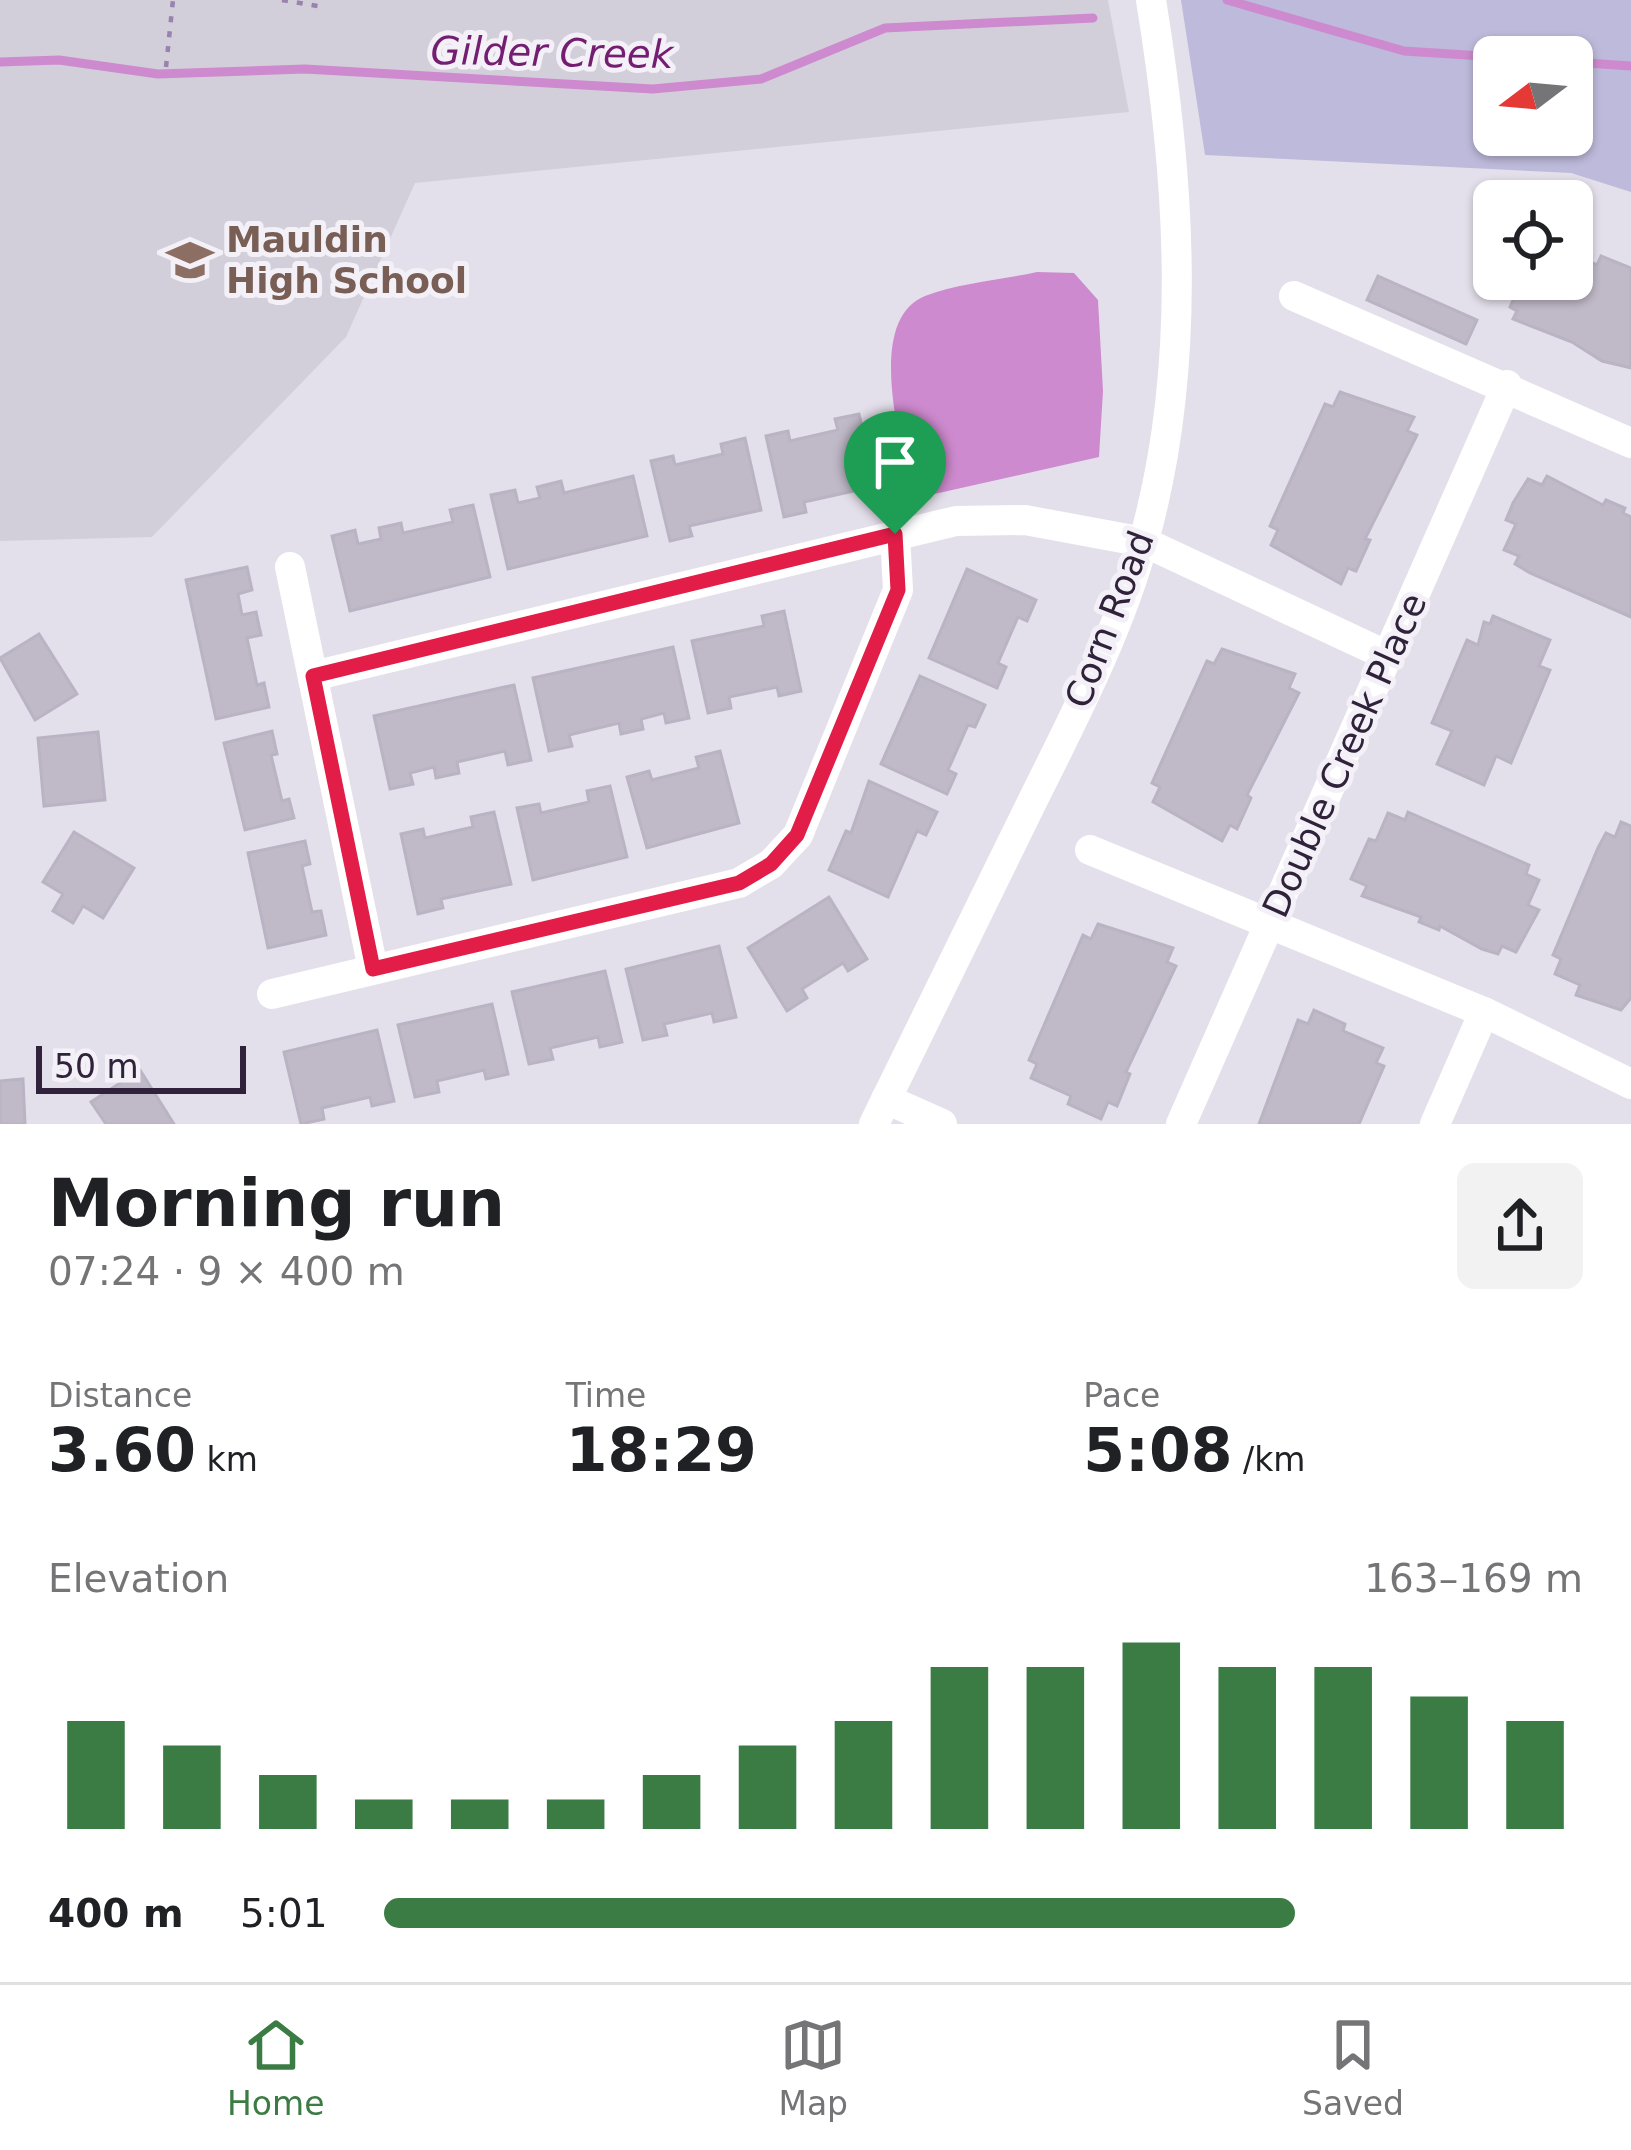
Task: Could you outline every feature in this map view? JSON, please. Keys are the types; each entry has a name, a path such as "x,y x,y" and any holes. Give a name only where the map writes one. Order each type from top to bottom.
{"street":[{"name":"Corn Road","path":"880,1112 1088,685 1144,542 1168,402 1177,275 1170,116 1151,0"},
{"path":"1294,296 1631,443"},
{"name":"Double Creek Place","path":"1181,1124 1507,386"},
{"path":"313,676 956,521 1025,520 1144,542 1388,656"},
{"path":"272,994 739,883 771,864 797,835 898,590 895,534"},
{"path":"290,567 373,969"},
{"path":"1090,850 1484,1012 1631,1084"},
{"path":"1435,1124 1484,1012"},
{"path":"880,1112 942,1124"}],"path":[{"path":"166,67 172,0"},
{"path":"282,0 318,6"}],"shaded area":[{"name":"Mauldin High School","path":"0,0 1108,0 1129,112 415,183 346,337 152,537 0,541"},
{"path":"1181,0 1631,0 1631,192 1571,173 1205,155"},
{"path":"1037,272 1074,273 1098,300 1103,391 1099,457 912,499 896,419 891,358 906,310 938,292"}],"building":[{"path":"1601,256 1631,268 1631,368 1602,361 1572,342 1513,319 1517,311 1510,307 1513,300 1593,300 1593,263 1597,265"},
{"path":"1378,276 1477,320 1466,344 1367,300"},
{"path":"1340,392 1414,417 1407,431 1417,435 1365,539 1370,540 1356,571 1348,568 1341,584 1271,545 1278,530 1270,526 1325,404 1333,407"},
{"path":"859,414 876,486 804,502 806,512 784,517 766,436 788,431 790,441 838,430 835,419"},
{"path":"745,438 761,510 689,526 692,536 670,541 651,461 673,456 675,465 723,454 721,444"},
{"path":"633,476 647,536 508,569 491,495 515,490 518,503 540,498 537,487 561,481 564,493"},
{"path":"1547,476 1603,505 1606,500 1625,508 1623,513 1631,517 1631,617 1530,573 1515,564 1519,556 1504,550 1516,524 1506,520 1513,503 1528,479 1542,485"},
{"path":"473,505 490,577 350,611 332,536 355,530 358,544 381,539 379,528 401,523 403,533 453,522 450,510"},
{"path":"247,567 252,590 238,594 242,615 256,612 261,635 247,638 257,685 264,683 269,707 216,719 186,580"},
{"path":"967,569 1036,600 1027,621 1018,617 998,663 1006,667 997,688 929,658"},
{"path":"784,611 801,691 779,696 777,687 729,697 731,708 708,713 692,641 764,626 762,616"},
{"path":"1493,616 1550,640 1539,666 1550,670 1511,763 1496,756 1484,785 1437,764 1452,731 1432,723 1467,640 1478,645 1484,622 1490,624"},
{"path":"39,634 77,694 35,720 0,658"},
{"path":"673,647 689,718 666,723 664,713 641,719 643,729 621,734 619,723 569,735 572,746 549,751 533,678"},
{"path":"1222,649 1295,674 1289,688 1299,693 1247,795 1251,798 1237,829 1230,825 1222,841 1153,802 1160,787 1152,783 1207,661 1214,664"},
{"path":"920,676 985,705 975,727 968,725 948,770 956,774 947,794 881,764"},
{"path":"514,685 531,760 508,765 505,751 457,762 459,773 436,778 434,767 410,773 413,784 390,789 374,716"},
{"path":"272,731 277,754 271,755 282,801 289,799 294,818 245,830 224,743"},
{"path":"98,732 105,800 44,806 38,738"},
{"path":"720,751 739,823 647,848 627,777 649,771 652,780 699,768 696,757"},
{"path":"869,781 937,812 926,835 917,831 888,897 829,870 846,831 851,833"},
{"path":"610,786 627,857 533,880 517,808 539,804 541,813 589,802 587,791"},
{"path":"494,812 511,884 441,899 443,908 418,914 401,834 423,829 425,838 473,827 471,817"},
{"path":"1408,812 1529,865 1526,874 1539,880 1528,905 1539,910 1516,952 1502,946 1498,954 1482,949 1440,926 1439,930 1419,922 1421,917 1362,896 1367,886 1351,879 1369,839 1376,841 1388,813 1405,820"},
{"path":"1621,822 1631,826 1631,998 1621,1010 1576,995 1580,985 1555,974 1561,959 1553,955 1598,848 1606,833 1615,837"},
{"path":"74,832 134,868 103,918 83,906 73,923 53,911 63,894 43,882"},
{"path":"305,841 310,864 302,866 312,912 321,911 326,935 268,948 248,853"},
{"path":"829,897 867,959 848,971 843,963 802,989 807,998 787,1011 748,948"},
{"path":"1098,924 1173,948 1167,962 1176,966 1126,1072 1130,1074 1117,1106 1108,1102 1101,1119 1068,1104 1071,1096 1031,1078 1037,1064 1029,1060 1083,935 1091,939"},
{"path":"719,946 736,1017 714,1022 712,1013 664,1024 667,1035 643,1040 626,969"},
{"path":"605,971 622,1042 600,1047 598,1037 550,1048 553,1059 529,1064 512,992"},
{"path":"492,1004 508,1074 486,1079 484,1070 437,1081 439,1092 415,1097 398,1025"},
{"path":"1314,1010 1345,1024 1343,1031 1383,1048 1376,1063 1384,1066 1359,1124 1259,1124 1298,1020 1308,1024"},
{"path":"377,1030 394,1101 372,1106 370,1097 322,1108 324,1119 301,1124 284,1052"},
{"path":"140,1070 174,1124 106,1124 91,1102"},
{"path":"23,1079 25,1124 0,1124 0,1081"}],"waterway":[{"name":"Gilder Creek","path":"1227,0 1404,51 1473,55"},
{"name":"Gilder Creek","path":"0,62 59,60 158,74 305,69 653,89 761,79 885,28 1093,18"},
{"name":"Gilder Creek","path":"1593,63 1631,66"}],"place":[{"name":"Mauldin High School","path":"190,260"}],"route":[{"path":"895,534 898,590 797,835 771,864 739,883 373,969 313,676 895,534"}]}
